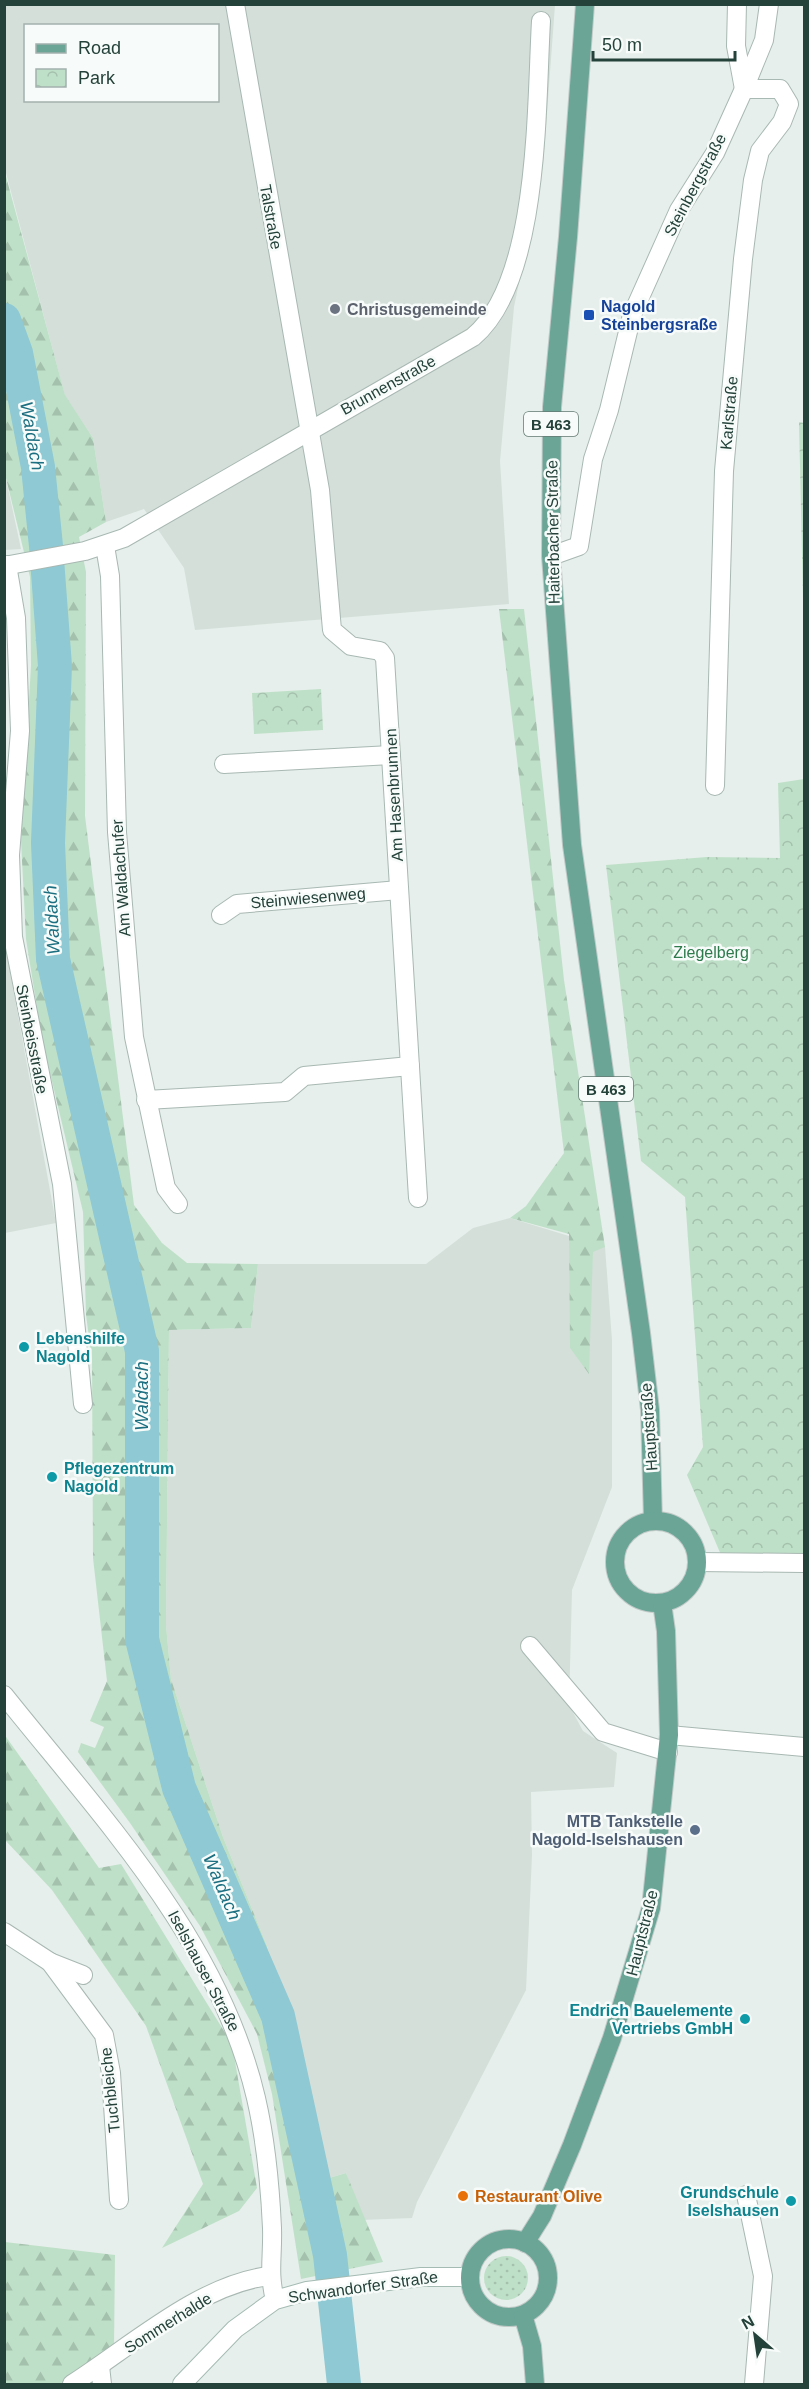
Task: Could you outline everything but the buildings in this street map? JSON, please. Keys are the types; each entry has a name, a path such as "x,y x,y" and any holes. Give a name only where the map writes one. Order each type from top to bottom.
{"main road":[{"name":"Haiterbacher Straße","path":"585,4 568,237 552,407 551,556 572,845 641,1333"},
{"name":"Hauptstraße","path":"641,1333 650,1410 653,1521"},
{"path":"653,1521 666,1522 684,1532 695,1549 697,1562 691,1584 683,1593 662,1603 648,1603 626,1590 618,1579 615,1553 624,1536 640,1524 653,1521"},
{"name":"Hauptstraße","path":"525,2242 542,2216 572,2145 638,1957 651,1908 669,1743 666,1631 662,1603"},
{"path":"513,2239 525,2242 543,2259 548,2284 543,2297 535,2308 523,2315 504,2317 485,2310 476,2300 470,2277 472,2264 488,2245 513,2239"},
{"path":"523,2315 532,2346 535,2385"}],"street":[{"name":"Talstraße","path":"235,4 309,429"},
{"path":"737,4 736,46 744,89"},
{"name":"Steinbergstraße","path":"551,556 579,546 593,459 609,410 632,315 679,210 715,153 744,89 764,40 769,4"},
{"name":"Brunnenstraße","path":"5,566 85,551 124,538 309,429 472,338 492,318 514,274 531,180 541,21"},
{"name":"Karlstraße","path":"715,786 724,471 743,260 753,180 760,151 782,122 789,104 780,89 744,89"},
{"name":"Am Hasenbrunnen","path":"309,429 320,490 332,630 351,646 380,651 385,658 418,1198"},
{"name":"Am Waldachufer","path":"105,546 110,576 118,843 134,1037 166,1188 178,1204"},
{"name":"Steinbeisstraße","path":"5,566 16,618 20,731 10,855 13,937 62,1184 83,1404"},
{"path":"224,764 391,755"},
{"name":"Steinwiesenweg","path":"221,915 237,904 399,890"},
{"path":"146,1100 285,1092 304,1076 410,1066"},
{"path":"697,1562 804,1563"},
{"path":"530,1646 603,1732 669,1743 804,1747"},
{"name":"Iselshauser Straße","path":"4,1695 135,1857 178,1918 220,1994 243,2046 266,2150 272,2231 269,2276 275,2300"},
{"name":"Tuchbleiche","path":"4,1932 50,1962 83,1975"},
{"name":"Tuchbleiche","path":"50,1962 104,2035 111,2073 119,2200"},
{"path":"746,2195 763,2276 754,2385"},
{"name":"Schwandorfer Straße","path":"182,2385 235,2329 275,2300 360,2284 441,2275 470,2277"},
{"name":"Sommerhalde","path":"72,2385 101,2375 206,2296 252,2278 269,2276"}],"shaded area":[{"path":"5,5 555,5 543,167 514,307 500,461 509,604 195,630 184,568 144,509 106,522 93,438 65,396 5,169"},
{"path":"5,474 21,549 5,550"},
{"path":"4,939 56,1223 5,1233 4,1233"},
{"path":"510,1218 605,1247 612,1340 612,1487 572,1590 569,1705 583,1731 617,1753 614,1787 531,1792 532,1855 526,1990 417,2202 412,2218 362,2220 346,2173 329,2178 267,1946 223,1837 171,1679 166,1625 169,1330 251,1328 258,1264 426,1264 473,1228"}],"green space":[{"path":"4,169 65,395 93,438 106,522 79,537 86,572 85,816 134,1205 162,1243 187,1263 258,1264 251,1328 169,1330 166,1625 171,1679 223,1837 267,1946 329,2178 346,2173 383,2262 301,2279 272,2094 257,2034 200,1926 130,1823 78,1752 81,1743 95,1748 104,1727 90,1721 107,1681 93,1558 92,1360 86,1315 83,1212 42,1039 26,939 21,841 31,665 30,577 5,474"},
{"path":"799,422 804,423 804,643"},
{"path":"499,609 524,609 564,980 605,1247 593,1252 589,1374 570,1348 569,1234 510,1218 526,1206 564,1153"},
{"path":"321,689 323,730 254,734 252,693"},
{"name":"Ziegelberg","path":"804,779 804,1563 724,1562 687,1475 703,1447 685,1197 641,1161 606,865 707,857 780,858 778,783"},
{"path":"4,1734 99,1868 121,1864 232,2044 257,2188 239,2211 162,2248 203,2184 146,2026 52,1890 5,1840"},
{"path":"5,2242 115,2255 114,2348 60,2384 5,2384"},
{"path":"506,2256 521,2263 528,2278 521,2293 506,2300 491,2293 484,2278 491,2263"}],"waterway":[{"name":"Waldach","path":"4,320 16,353 38,467 46,546 55,666 48,843 53,959 142,1351 142,1639 179,1788 278,2016 330,2255 344,2384"}],"place":[{"name":"Christusgemeinde","path":"335,309"},
{"name":"Nagold Steinbergsraße","path":"589,315"},
{"name":"Lebenshilfe Nagold","path":"24,1347"},
{"name":"Pflegezentrum Nagold","path":"52,1477"},
{"name":"MTB Tankstelle Nagold-Iselshausen","path":"695,1830"},
{"name":"Endrich Bauelemente Vertriebs GmbH","path":"745,2019"},
{"name":"Restaurant Olive","path":"463,2196"},
{"name":"Grundschule Iselshausen","path":"791,2201"}]}
